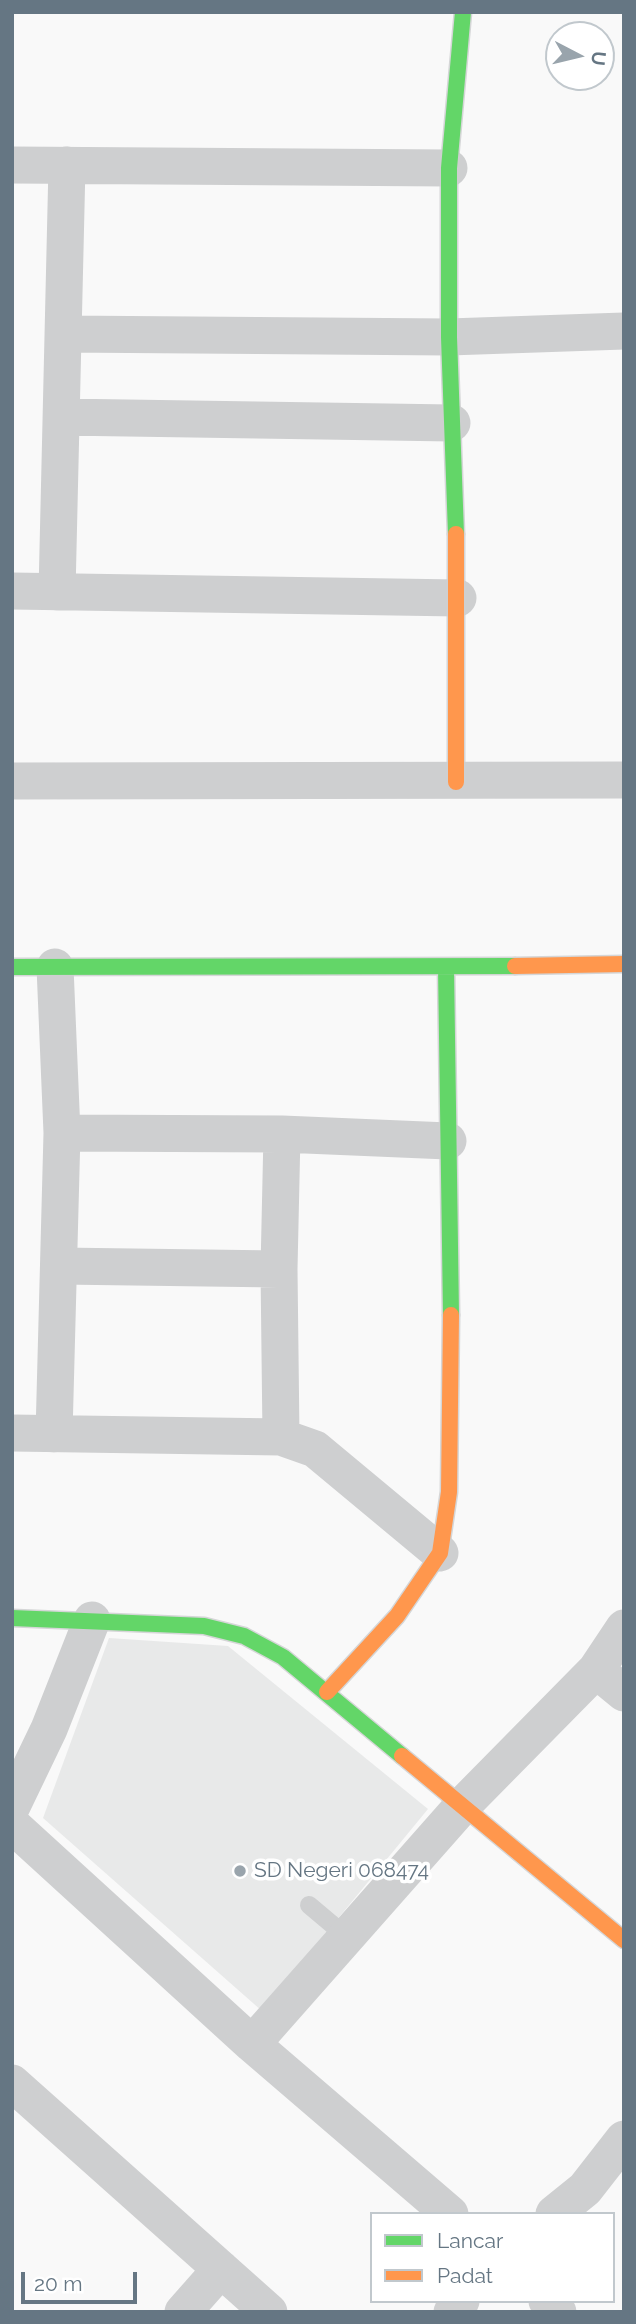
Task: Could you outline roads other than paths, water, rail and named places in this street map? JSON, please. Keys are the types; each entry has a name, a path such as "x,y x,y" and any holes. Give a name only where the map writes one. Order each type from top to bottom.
{"street":[{"path":"456,782 458,598 449,337 449,168 463,12"},
{"path":"12,165 449,168"},
{"path":"57,592 67,165"},
{"path":"65,334 449,337 624,331"},
{"path":"62,417 452,423"},
{"path":"12,591 458,598"},
{"path":"12,781 624,780"},
{"path":"12,967 446,967 624,964"},
{"path":"54,1434 62,1133 55,967"},
{"path":"327,1692 397,1616 440,1553 449,1492 446,967"},
{"path":"62,1133 282,1134 449,1141"},
{"path":"281,1437 279,1269 282,1134"},
{"path":"60,1266 279,1269"},
{"path":"12,1433 281,1437 315,1449 440,1553"},
{"path":"12,1618 204,1626 244,1636 283,1657 327,1692 624,1940"},
{"path":"12,1805 49,1729 92,1620"},
{"path":"253,2044 463,1805 596,1670 624,1628"},
{"path":"596,1670 624,1693"},
{"path":"12,1825 253,2044 448,2212"},
{"path":"19,2102 269,2312"},
{"path":"556,2212 585,2189 624,2139"},
{"path":"183,2312 221,2269"}],"lane":[{"path":"309,1905 347,1937"}],"place":[{"name":"SD Negeri 068474","path":"240,1871"}]}
